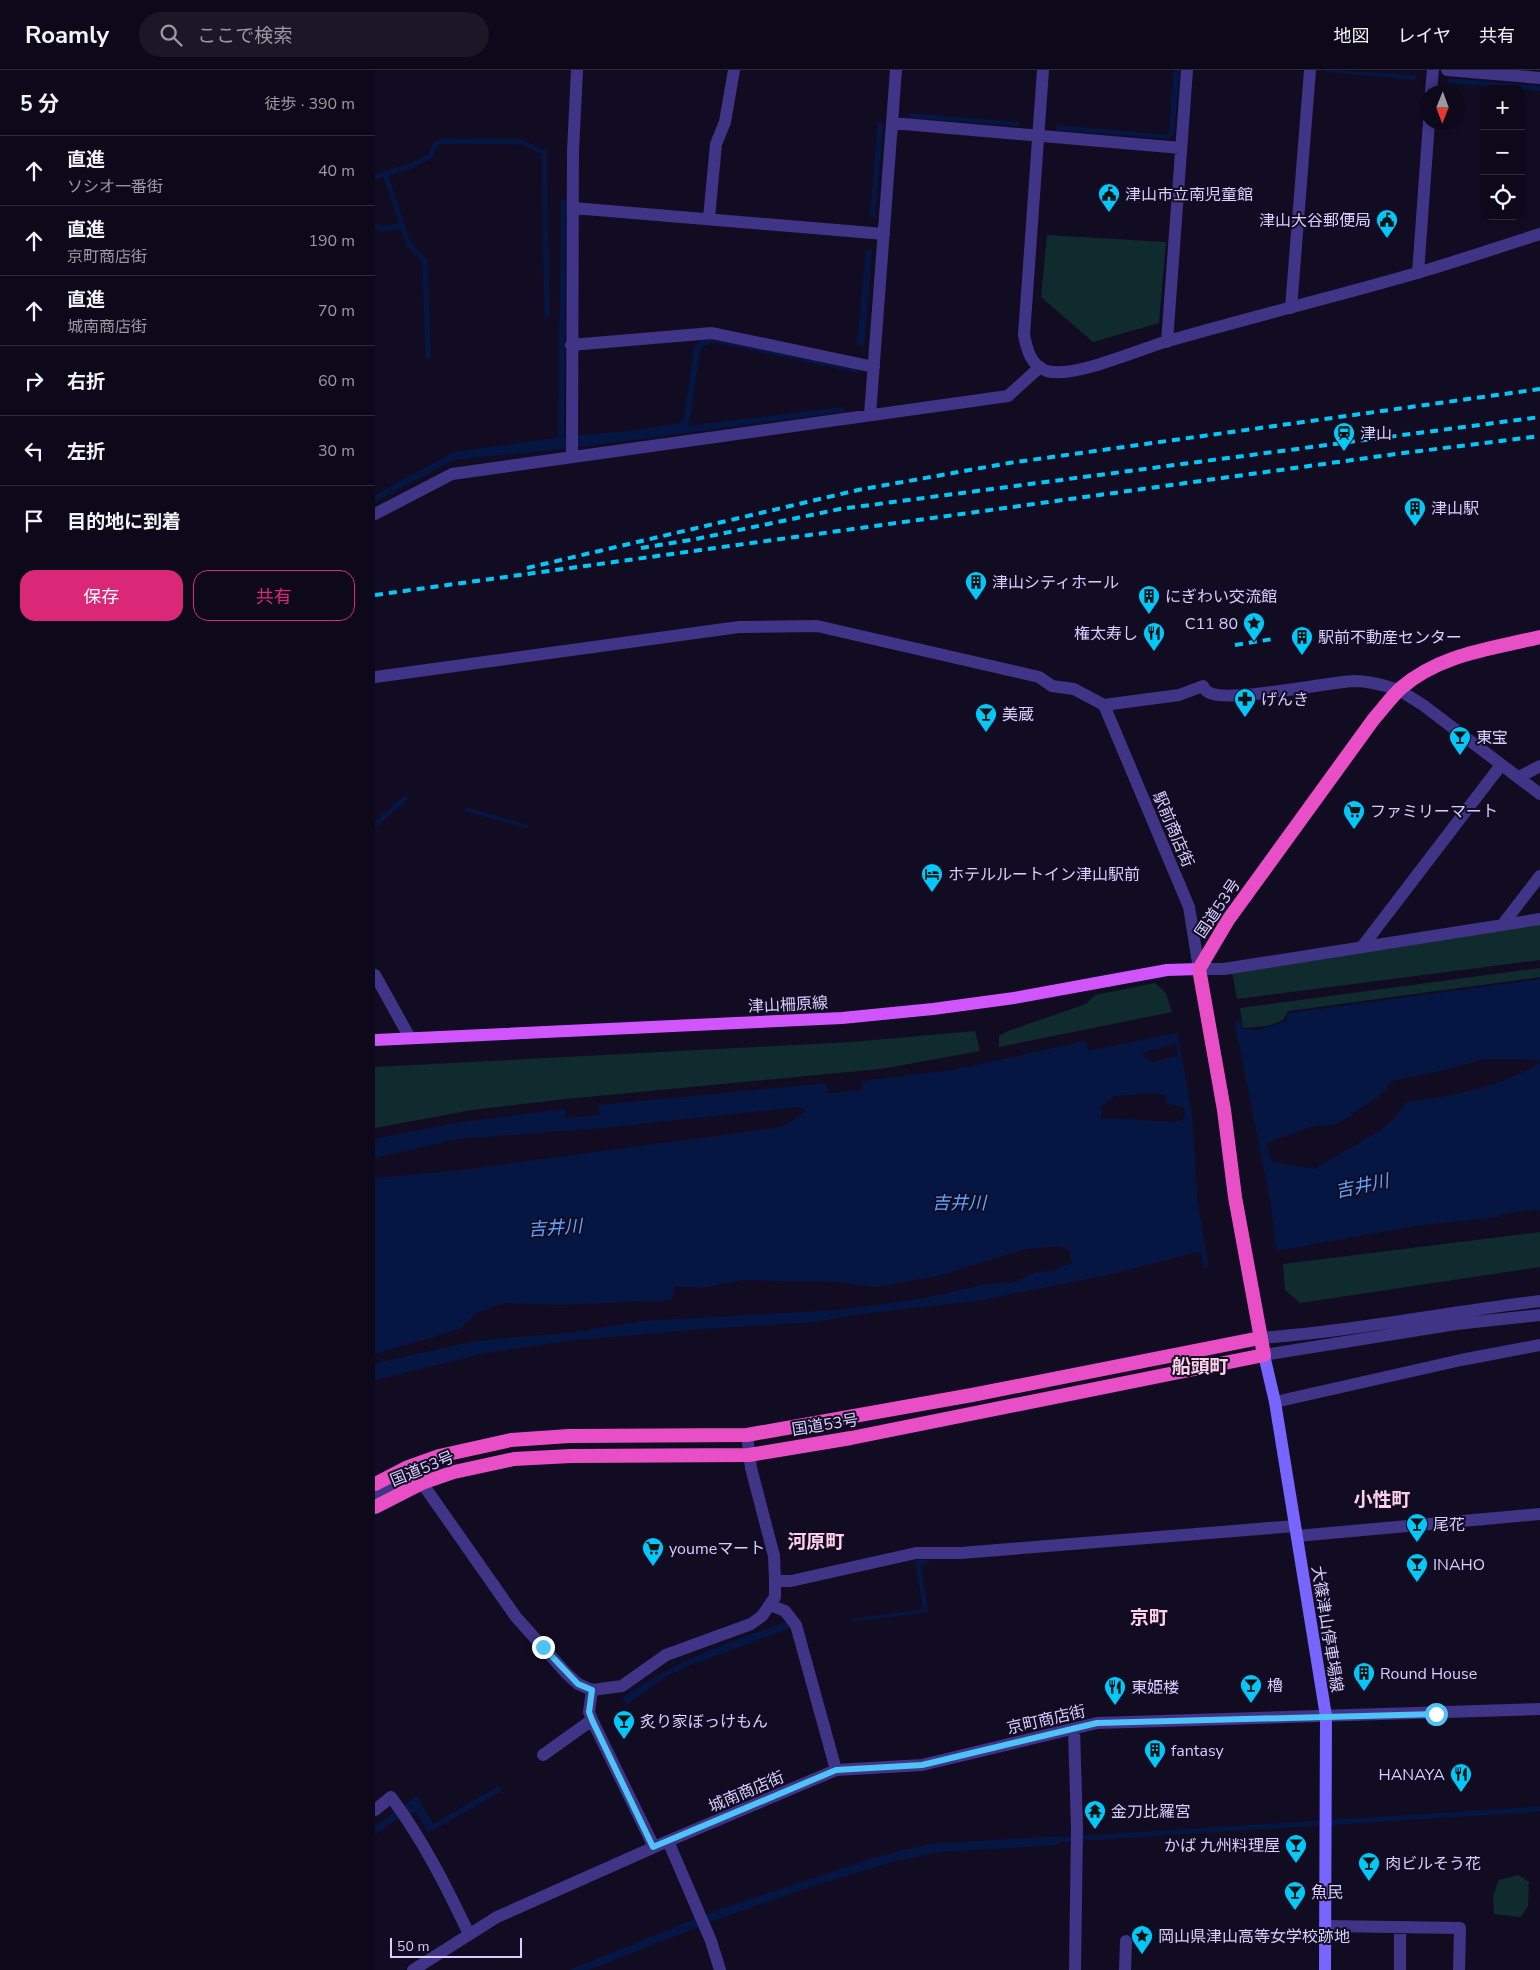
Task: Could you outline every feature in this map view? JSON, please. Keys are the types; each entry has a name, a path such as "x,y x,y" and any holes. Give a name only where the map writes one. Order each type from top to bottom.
{"highway":[{"name":"国道53号","path":"1199,973 1228,920 1373,720 1399,690 1429,668 1451,658 1540,637"},
{"path":"1199,973 1225,1110 1235,1197 1264,1355"},
{"name":"国道53号","path":"375,1484 408,1467 439,1456 511,1440 569,1436 747,1435 971,1395 1259,1333"},
{"name":"国道53号","path":"375,1507 421,1483 454,1472 514,1459 571,1456 749,1454 851,1438 1264,1355"}],"main road":[{"name":"津山柵原線","path":"375,1040 842,1018 996,1001 1167,970 1199,973"},
{"name":"大篠津山停車場線","path":"1264,1355 1275,1402 1325,1716 1325,1970"}],"street":[{"path":"572,457 571,345 577,70"},
{"path":"709,218 716,144 725,122 733,70"},
{"path":"870,415 896,70"},
{"path":"1043,70 1024,335 1030,356 1040,367 1047,371 1066,372 1167,342 1418,273 1540,234"},
{"path":"1167,342 1187,70"},
{"path":"1291,308 1310,70"},
{"path":"1432,85 1433,70"},
{"path":"1447,70 1540,78"},
{"path":"892,123 1181,148"},
{"path":"1418,273 1428,130"},
{"path":"573,208 884,234"},
{"path":"571,345 712,333 874,366"},
{"path":"375,514 453,474 1008,396 1040,367"},
{"path":"375,677 739,627 817,626 1039,677 1052,686 1075,689 1104,705 1179,695 1203,686 1208,692 1214,694 1248,694 1355,681 1379,684 1399,690 1423,705 1540,794"},
{"name":"駅前商店街","path":"1104,705 1189,907 1199,973"},
{"path":"1362,947 1501,765"},
{"path":"1519,777 1540,766"},
{"path":"1503,924 1540,876"},
{"path":"1199,973 1540,919"},
{"path":"375,975 410,1038"},
{"path":"1259,1333 1306,1334 1456,1311 1540,1301"},
{"path":"1264,1355 1456,1324 1540,1315"},
{"path":"1275,1402 1461,1360 1540,1345"},
{"path":"375,1494 402,1480 415,1478 421,1483 516,1617 566,1673 578,1684 592,1690 623,1686 666,1655 751,1624 763,1616 775,1597 774,1556 749,1454 747,1435"},
{"path":"775,1581 791,1581 916,1553 961,1553 1540,1514"},
{"path":"770,1605 785,1611 796,1625 836,1770"},
{"path":"592,1690 589,1712 592,1720 653,1847"},
{"name":"京町商店街","path":"836,1770 922,1765 1097,1723 1540,1709"},
{"path":"543,1756 592,1720"},
{"path":"1074,1729 1077,1828 1075,1970"},
{"name":"城南商店街","path":"413,1970 497,1918 668,1840 836,1770"},
{"path":"375,1810 391,1797 435,1863 469,1934"},
{"path":"668,1840 711,1941 721,1970"},
{"path":"1325,1926 1460,1928 1459,1970"},
{"path":"1400,1927 1400,1970"},
{"path":"1125,1970 1126,1940"}],"green space":[{"path":"1047,235 1166,242 1159,323 1093,342 1041,297"},
{"path":"1540,924 1540,960 1237,999 1232,972"},
{"path":"1540,968 1540,977 1288,1011 1283,1020 1268,1026 1243,1028 1240,1008"},
{"path":"1155,983 1166,993 1172,1012 999,1047 999,1036 1008,1031 1086,1004 1095,995"},
{"path":"975,1031 980,1051 880,1069 566,1099 472,1110 375,1128 375,1067 851,1042"},
{"path":"1540,1232 1540,1267 1300,1303 1285,1290 1283,1264"},
{"path":"1518,1875 1529,1882 1528,1906 1521,1917 1494,1914 1493,1896 1499,1880"}],"water":[{"path":"1174,70 1180,70 1174,133 1168,139 1056,130 1056,125 1169,135"},
{"path":"1326,70 1416,75 1415,80 1326,72"},
{"path":"1448,78 1540,86 1540,91 1525,90 1525,85 1480,86 1448,83"},
{"path":"909,113 1019,122 1019,126 909,118"},
{"path":"878,122 883,123 875,217 870,217"},
{"path":"561,200 566,200 564,437 638,430 679,423 684,418 694,347 712,335 855,365 859,373 713,342 704,346 700,351 690,420 687,426 844,407 844,412 579,447 454,460 375,502 375,495 454,452 558,438"},
{"path":"866,250 872,251 864,346 857,345"},
{"path":"405,795 408,799 375,828 375,822"},
{"path":"466,807 528,825 527,828 464,811"},
{"name":"吉井川","path":"1540,979 1540,1062 1539,1060 1484,1059 1392,1081 1380,1095 1336,1124 1314,1126 1266,1143 1272,1162 1314,1169 1381,1130 1396,1116 1406,1102 1475,1089 1509,1078 1540,1063 1540,1214 1539,1209 1499,1214 1499,1217 1415,1226 1281,1250 1203,1268 1201,1251 1116,1273 976,1301 859,1314 816,1322 703,1329 566,1341 482,1354 375,1380 375,1363 476,1341 575,1332 642,1321 839,1310 920,1299 987,1284 1013,1283 1036,1272 1051,1271 1072,1263 1069,1251 1060,1246 1025,1249 938,1276 875,1287 837,1282 742,1280 702,1288 675,1286 672,1300 560,1305 504,1303 477,1313 460,1329 375,1354 375,1178 462,1170 782,1127 806,1111 799,1107 603,1128 458,1139 375,1158 375,1139 461,1122 565,1109 566,1118 599,1115 599,1105 826,1083 828,1093 862,1090 862,1081 953,1070 1086,1041 1088,1051 1241,1020 1242,1029 1260,1030 1285,1021 1289,1013","holes":["1175,1043 1178,1056 1152,1062 1142,1055 1146,1051","1154,1093 1164,1095 1167,1103 1181,1107 1186,1111 1185,1118 1176,1122 1101,1118 1101,1107 1115,1096"]},
{"path":"915,1560 928,1560 929,1563 921,1564 928,1612 852,1622 852,1619 923,1609"},
{"path":"789,1621 791,1628 690,1665 667,1676 626,1705 622,1698 661,1673 702,1653"},
{"path":"499,1786 502,1791 428,1833 416,1812 398,1818 375,1835 375,1826 417,1796 433,1824"},
{"path":"1059,1836 1059,1845 940,1852 895,1861 813,1886 721,1918 589,1970 569,1970 717,1910 877,1857 929,1844"}],"pier":[{"path":"1234,1019 1270,1200 1277,1254 1209,1269 1197,1198 1192,1113 1177,1029"}],"waterway":[{"path":"375,177 413,165 430,156 435,145 441,141 522,142 544,153 547,315"},
{"path":"385,174 409,245 425,261 428,357"},
{"path":"375,226 383,229 402,226"},
{"path":"1054,1840 1540,1809"}],"railway":[{"path":"527,568 858,490 1009,463 1540,389"},
{"path":"641,548 696,539 840,509 1540,417"},
{"path":"375,595 1396,454 1540,436"},
{"path":"1235,645 1273,639"}],"place":[{"name":"津山市立南児童館","path":"1109,213"},
{"name":"津山大谷郵便局","path":"1387,239"},
{"name":"津山","path":"1344,452"},
{"name":"津山駅","path":"1415,527"},
{"name":"津山シティホール","path":"976,601"},
{"name":"にぎわい交流館","path":"1149,615"},
{"name":"C11 80","path":"1254,642"},
{"name":"権太寿し","path":"1154,652"},
{"name":"駅前不動産センター","path":"1302,656"},
{"name":"げんき","path":"1245,718"},
{"name":"美蔵","path":"986,733"},
{"name":"東宝","path":"1460,756"},
{"name":"ファミリーマート","path":"1354,830"},
{"name":"ホテルルートイン津山駅前","path":"932,893"},
{"name":"尾花","path":"1417,1543"},
{"name":"youmeマート","path":"653,1567"},
{"name":"INAHO","path":"1417,1583"},
{"name":"Round House","path":"1364,1692"},
{"name":"櫓","path":"1251,1704"},
{"name":"東姫楼","path":"1115,1706"},
{"name":"炙り家ぼっけもん","path":"624,1740"},
{"name":"fantasy","path":"1155,1769"},
{"name":"HANAYA","path":"1461,1793"},
{"name":"金刀比羅宮","path":"1095,1830"},
{"name":"かば 九州料理屋","path":"1296,1864"},
{"name":"肉ビルそう花","path":"1369,1882"},
{"name":"魚民","path":"1295,1911"},
{"name":"岡山県津山高等女学校跡地","path":"1142,1955"}],"district":[{"name":"船頭町","path":"1200,1366"},
{"name":"小性町","path":"1382,1499"},
{"name":"河原町","path":"816,1541"},
{"name":"京町","path":"1149,1617"}],"route":[{"path":"543,1647 578,1684 592,1690 589,1712 592,1720 653,1847 762,1803 836,1770 922,1765 1097,1723 1436,1714"}]}
